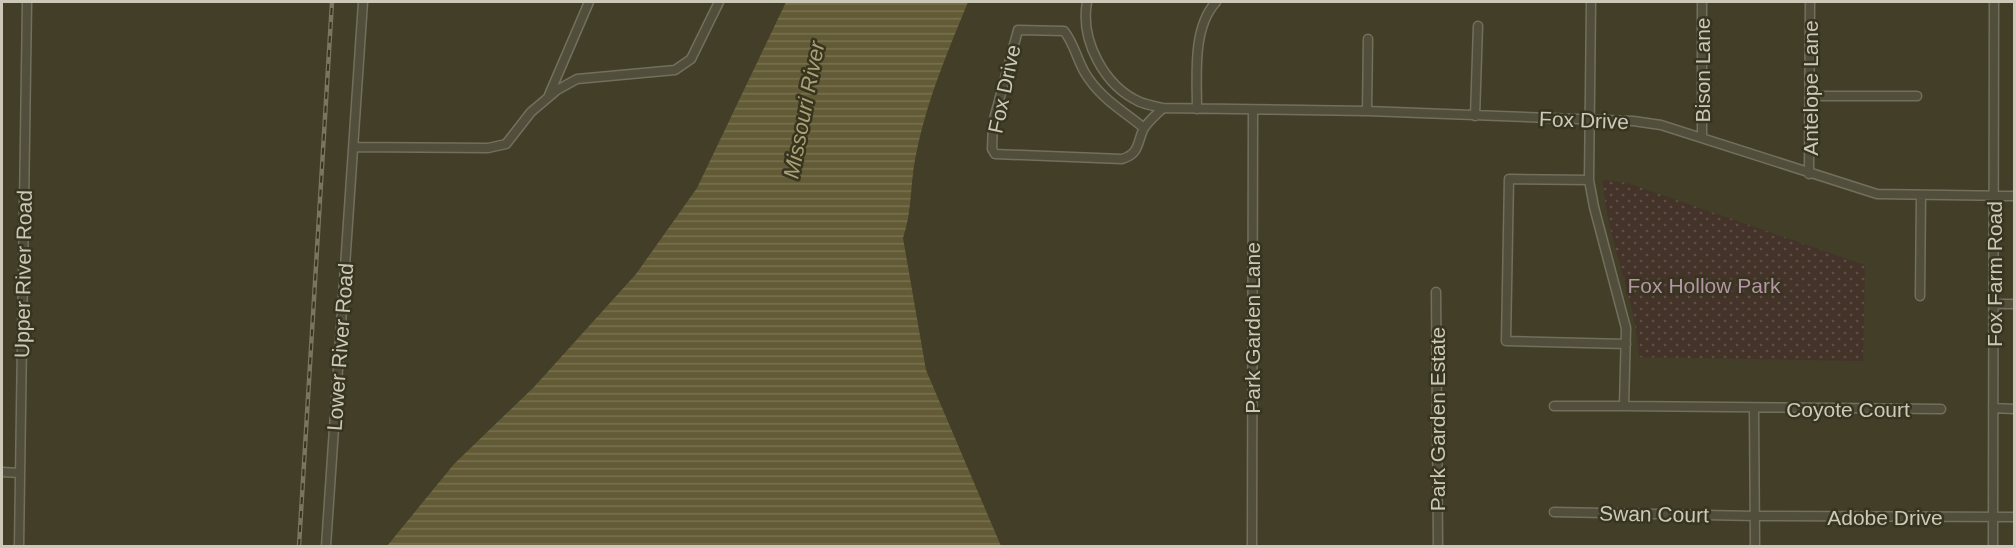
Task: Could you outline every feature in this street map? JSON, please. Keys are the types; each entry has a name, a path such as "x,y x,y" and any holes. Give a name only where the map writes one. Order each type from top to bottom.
{"street":[{"name":"Upper River Road","path":"19,546 27,2"},
{"name":"Lower River Road","path":"326,546 363,2"},
{"path":"547,98 589,2"},
{"path":"354,147 488,148 506,144 531,112 547,98 577,79 675,70 691,59 719,2"},
{"name":"Fox Drive","path":"1087,2 1088,31 1092,50 1104,72 1139,101 1163,108 1367,111 1633,121 1661,125 1877,194 2014,196"},
{"path":"1197,109 1197,65 1201,33 1216,2"},
{"path":"1591,2 1589,180 1626,328 1624,406"},
{"name":"Bison Lane","path":"1702,2 1702,138"},
{"name":"Antelope Lane","path":"1809,174 1810,2"},
{"name":"Fox Farm Road","path":"1993,546 1994,2"},
{"path":"1475,116 1478,26"},
{"name":"Fox Drive","path":"1144,128 1098,92 1080,66 1064,31 1018,30 993,123 992,149 995,154 1122,159 1136,152 1144,128 1163,108"},
{"path":"1367,111 1368,39"},
{"path":"1810,96 1917,96"},
{"name":"Park Garden Lane","path":"1251,546 1253,110"},
{"path":"1589,180 1509,179 1506,341 1626,344"},
{"path":"1920,296 1921,195"},
{"name":"Park Garden Estate","path":"1436,292 1438,546"},
{"path":"1993,304 2014,304"},
{"name":"Coyote Court","path":"1554,406 1754,410 1941,409"},
{"path":"1993,408 2014,409"},
{"path":"1754,410 1755,546"},
{"path":"2,472 20,472"},
{"name":"Swan Court","path":"1554,512 1755,516"},
{"name":"Adobe Drive","path":"1755,516 2014,517"}],"green space":[{"name":"Fox Hollow Park","path":"1603,180 1627,183 1865,265 1863,361 1639,357 1633,312 1609,224"}],"water":[{"name":"Missouri River","path":"786,2 968,2 937,80 925,118 915,160 908,219 903,238 926,370 1001,546 387,546 454,464 534,387 636,274 697,188"}],"railway":[{"path":"299,546 332,2"}]}
